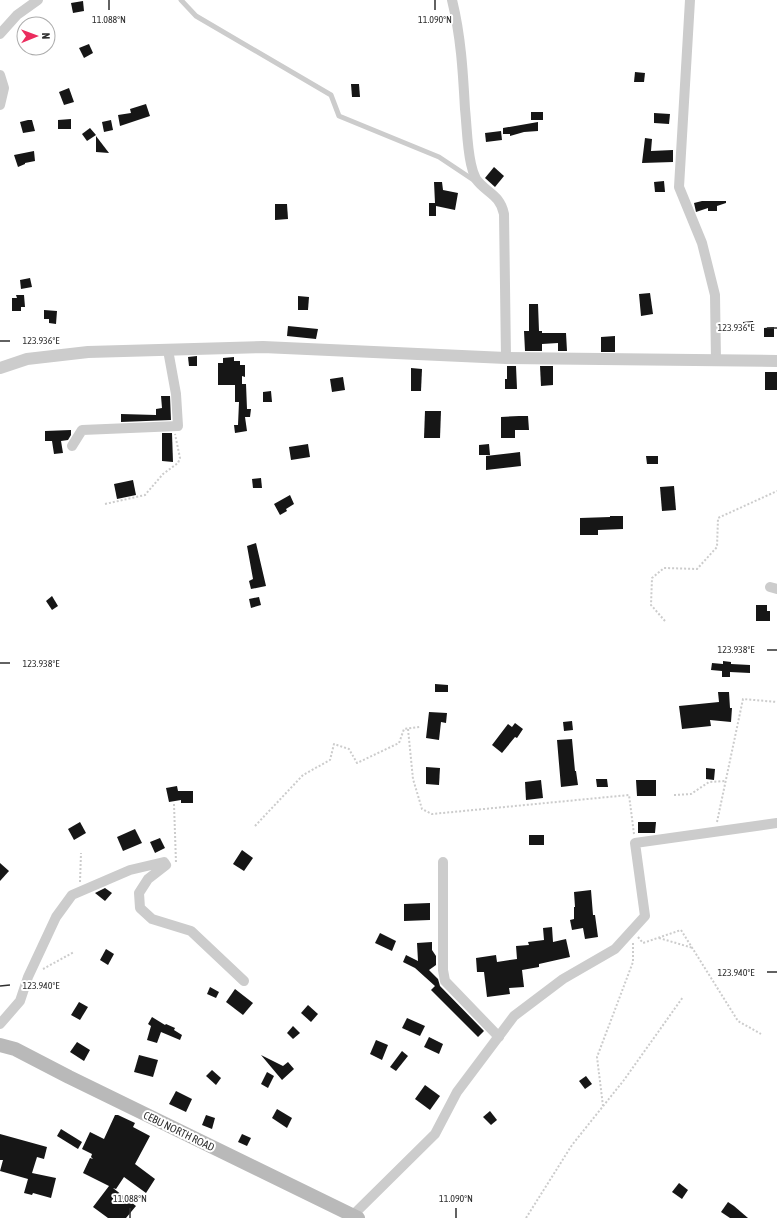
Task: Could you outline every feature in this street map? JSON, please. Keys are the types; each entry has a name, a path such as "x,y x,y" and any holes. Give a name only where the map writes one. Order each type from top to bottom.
{"main road":[{"name":"CEBU NORTH ROAD","path":"0,1045 15,1049 355,1217"}],"street":[{"path":"0,34 17,15 38,0"},
{"path":"452,0 461,48 469,156 476,179 503,207 505,221 506,358"},
{"path":"690,0 679,187 702,243 715,295 716,361"},
{"path":"0,75 4,88 0,105"},
{"path":"0,368 27,359 80,353 263,347 506,358 777,361"},
{"path":"72,446 82,430 178,426 176,394 168,350"},
{"path":"355,1217 435,1134 457,1092 514,1016 563,979 615,949 645,916 635,843 777,823"},
{"path":"0,1024 20,1001 28,978 56,917 72,894 130,870 164,862 166,865 148,879 139,893 140,908 152,919 191,931 244,981"},
{"path":"443,862 443,970 445,981 499,1037"}],"lane":[{"path":"181,0 196,16 331,95 339,116 439,157 481,184"}],"path":[{"path":"105,504 145,495 163,474 178,463 180,458 175,433 178,426"},
{"path":"665,621 651,605 652,578 664,568 697,569 717,547 718,518 777,491"},
{"path":"715,831 743,699 777,702"},
{"path":"255,826 303,775 330,760 334,744 349,749 357,763 399,743 404,729 420,727"},
{"path":"408,729 413,779 422,809 432,814 629,795 635,843"},
{"path":"674,795 691,794 709,782 726,781"},
{"path":"166,865 176,864 174,804"},
{"path":"79,891 81,853"},
{"path":"632,930 643,943 681,930 738,1021 761,1034"},
{"path":"603,1106 597,1057 633,962 632,930"},
{"path":"658,938 693,948"},
{"path":"28,978 74,952"},
{"path":"526,1218 572,1146 624,1080 683,997"}],"building":[{"path":"83,1 84,11 73,13 71,3"},
{"path":"89,44 93,53 84,58 79,48"},
{"path":"635,72 645,73 644,82 634,82"},
{"path":"351,84 359,84 360,97 352,97"},
{"path":"69,88 74,102 64,105 59,92"},
{"path":"146,104 150,116 120,126 118,115 131,113 130,109"},
{"path":"531,112 543,112 543,120 531,120"},
{"path":"654,113 670,114 669,124 654,123"},
{"path":"71,119 71,129 58,129 58,120"},
{"path":"32,120 35,131 23,133 20,122"},
{"path":"111,120 113,130 104,132 102,122"},
{"path":"538,122 538,131 524,132 510,136 510,134 503,134 503,128"},
{"path":"90,128 96,135 87,141 82,134"},
{"path":"501,131 502,140 486,142 485,133"},
{"path":"96,136 109,153 96,152"},
{"path":"645,138 652,139 651,151 673,150 673,162 642,163"},
{"path":"34,151 35,161 25,163 18,167 14,155"},
{"path":"494,167 504,176 495,187 485,178"},
{"path":"664,181 665,192 655,192 654,182"},
{"path":"434,182 442,182 443,190 458,193 455,210 436,206 436,216 429,216 429,203 435,203"},
{"path":"702,201 726,201 726,203 717,206 717,211 708,211 708,208 696,212 694,203"},
{"path":"275,204 287,204 288,219 275,220"},
{"path":"30,278 32,287 21,289 20,280"},
{"path":"650,293 653,314 641,316 639,294"},
{"path":"16,295 24,295 25,307 21,307 21,311 12,311 12,298 17,298"},
{"path":"298,296 309,297 308,310 298,310"},
{"path":"529,304 538,304 539,331 542,331 542,333 566,333 567,351 558,351 558,343 542,344 542,351 525,351 524,331 529,331"},
{"path":"44,310 57,311 56,324 49,323 49,319 44,319"},
{"path":"753,321 754,330 744,330 743,322"},
{"path":"288,326 318,329 316,339 287,336"},
{"path":"774,327 774,337 764,337 764,328"},
{"path":"615,336 615,352 601,352 601,337"},
{"path":"197,356 197,366 189,366 188,357"},
{"path":"234,357 234,361 240,361 240,365 245,365 245,377 242,376 242,384 246,384 247,409 251,409 250,417 245,417 247,431 235,433 234,425 238,425 239,402 235,402 235,385 218,385 218,363 223,363 223,358"},
{"path":"507,366 516,366 517,389 505,389"},
{"path":"540,366 553,366 553,385 541,386"},
{"path":"411,368 422,369 421,391 411,391"},
{"path":"765,372 777,372 777,390 765,390"},
{"path":"343,377 345,390 332,392 330,379"},
{"path":"271,391 272,402 263,402 263,392"},
{"path":"161,396 170,396 171,420 121,422 121,414 156,415 156,409 162,408"},
{"path":"425,411 441,411 440,438 424,438"},
{"path":"528,416 529,430 515,430 515,438 501,438 501,417"},
{"path":"71,430 71,435 68,440 61,441 63,453 54,454 52,441 45,441 45,431"},
{"path":"162,433 172,433 173,462 162,461"},
{"path":"308,444 310,457 291,460 289,447"},
{"path":"489,444 490,455 479,455 479,445"},
{"path":"520,452 521,466 486,470 486,456"},
{"path":"646,456 658,456 658,464 647,464"},
{"path":"261,478 262,488 253,488 252,479"},
{"path":"133,480 136,495 117,499 114,484"},
{"path":"674,486 676,510 662,511 660,487"},
{"path":"290,495 294,504 280,515 274,504"},
{"path":"623,516 623,529 598,530 598,535 580,535 580,518"},
{"path":"256,543 266,586 251,589 249,581 253,579 247,546"},
{"path":"52,596 58,606 52,610 46,601"},
{"path":"259,597 261,605 251,608 249,599"},
{"path":"756,605 767,605 767,611 770,611 770,621 756,621"},
{"path":"723,661 731,662 731,664 750,665 750,673 730,672 730,677 722,677 722,671 711,670 712,663 723,664"},
{"path":"435,684 448,685 448,692 435,692"},
{"path":"718,692 729,692 730,708 732,708 731,722 710,720 711,726 682,729 679,706 719,702"},
{"path":"429,712 447,713 446,723 441,722 439,740 426,738"},
{"path":"572,721 573,730 564,731 563,722"},
{"path":"515,723 523,729 517,738 515,737 502,753 492,745 508,724 512,727"},
{"path":"572,739 578,785 561,787 557,740"},
{"path":"426,767 440,768 439,785 426,784"},
{"path":"706,768 715,769 714,780 706,779"},
{"path":"596,779 607,779 608,787 597,787"},
{"path":"541,780 543,798 526,800 525,782"},
{"path":"636,780 656,780 656,796 637,796"},
{"path":"177,786 178,791 193,791 193,803 181,803 181,800 169,802 166,788"},
{"path":"80,822 86,833 74,840 68,829"},
{"path":"638,822 656,822 655,833 638,833"},
{"path":"135,829 142,843 123,851 117,837"},
{"path":"529,835 544,835 544,845 529,845"},
{"path":"160,838 165,848 155,853 150,842"},
{"path":"242,850 253,858 244,871 233,864"},
{"path":"0,863 9,871 0,881"},
{"path":"105,888 112,893 105,901 95,893"},
{"path":"591,890 593,915 595,915 598,937 585,939 583,928 572,930 570,920 574,919 574,892"},
{"path":"430,903 430,920 404,921 404,904"},
{"path":"552,927 553,942 566,939 570,957 539,964 539,967 522,970 524,987 509,988 510,994 487,997 484,972 477,972 476,958 496,955 497,962 517,959 516,946 529,945 528,942 544,940 543,928"},
{"path":"380,933 396,941 392,951 375,943"},
{"path":"432,942 432,950 436,956 436,965 429,970 438,979 440,986 484,1031 478,1037 431,990 435,986 415,968 403,962 406,955 418,961 417,943"},
{"path":"106,949 114,954 108,965 100,960"},
{"path":"210,987 219,992 216,998 207,994"},
{"path":"235,989 253,1003 243,1015 226,1002"},
{"path":"79,1002 88,1007 80,1020 71,1015"},
{"path":"308,1005 318,1014 311,1022 301,1013"},
{"path":"152,1017 165,1025 166,1024 175,1028 174,1030 182,1035 180,1040 161,1032 157,1043 147,1040 151,1026 148,1024"},
{"path":"407,1018 425,1026 420,1036 402,1028"},
{"path":"293,1026 300,1033 293,1039 287,1033"},
{"path":"429,1037 443,1044 439,1054 424,1047"},
{"path":"376,1040 388,1045 382,1060 370,1054"},
{"path":"77,1042 90,1050 84,1061 70,1052"},
{"path":"402,1051 408,1056 396,1071 390,1067"},
{"path":"139,1055 158,1060 153,1077 134,1072"},
{"path":"261,1055 283,1066 288,1062 294,1069 282,1080"},
{"path":"212,1070 221,1078 216,1085 206,1076"},
{"path":"267,1072 274,1076 268,1088 261,1084"},
{"path":"586,1076 592,1084 585,1089 579,1081"},
{"path":"425,1085 440,1096 430,1110 415,1099"},
{"path":"176,1091 192,1099 186,1112 169,1104"},
{"path":"277,1109 292,1118 287,1128 272,1118"},
{"path":"490,1111 497,1120 491,1125 483,1117"},
{"path":"115,1115 135,1123 133,1127 150,1136 135,1164 155,1179 146,1193 124,1177 116,1189 113,1188 136,1206 126,1218 108,1218 93,1207 109,1186 83,1173 90,1158 93,1159 91,1157 92,1154 82,1149 90,1132 104,1139"},
{"path":"206,1115 215,1118 212,1129 202,1125"},
{"path":"61,1129 82,1142 78,1149 57,1136"},
{"path":"0,1134 47,1147 44,1159 37,1157 32,1173 56,1178 51,1198 33,1193 32,1195 24,1193 28,1179 0,1171 3,1160 0,1160"},
{"path":"242,1134 251,1138 247,1146 238,1142"},
{"path":"679,1183 688,1190 682,1199 672,1192"},
{"path":"728,1202 748,1218 730,1218 721,1212"}]}
